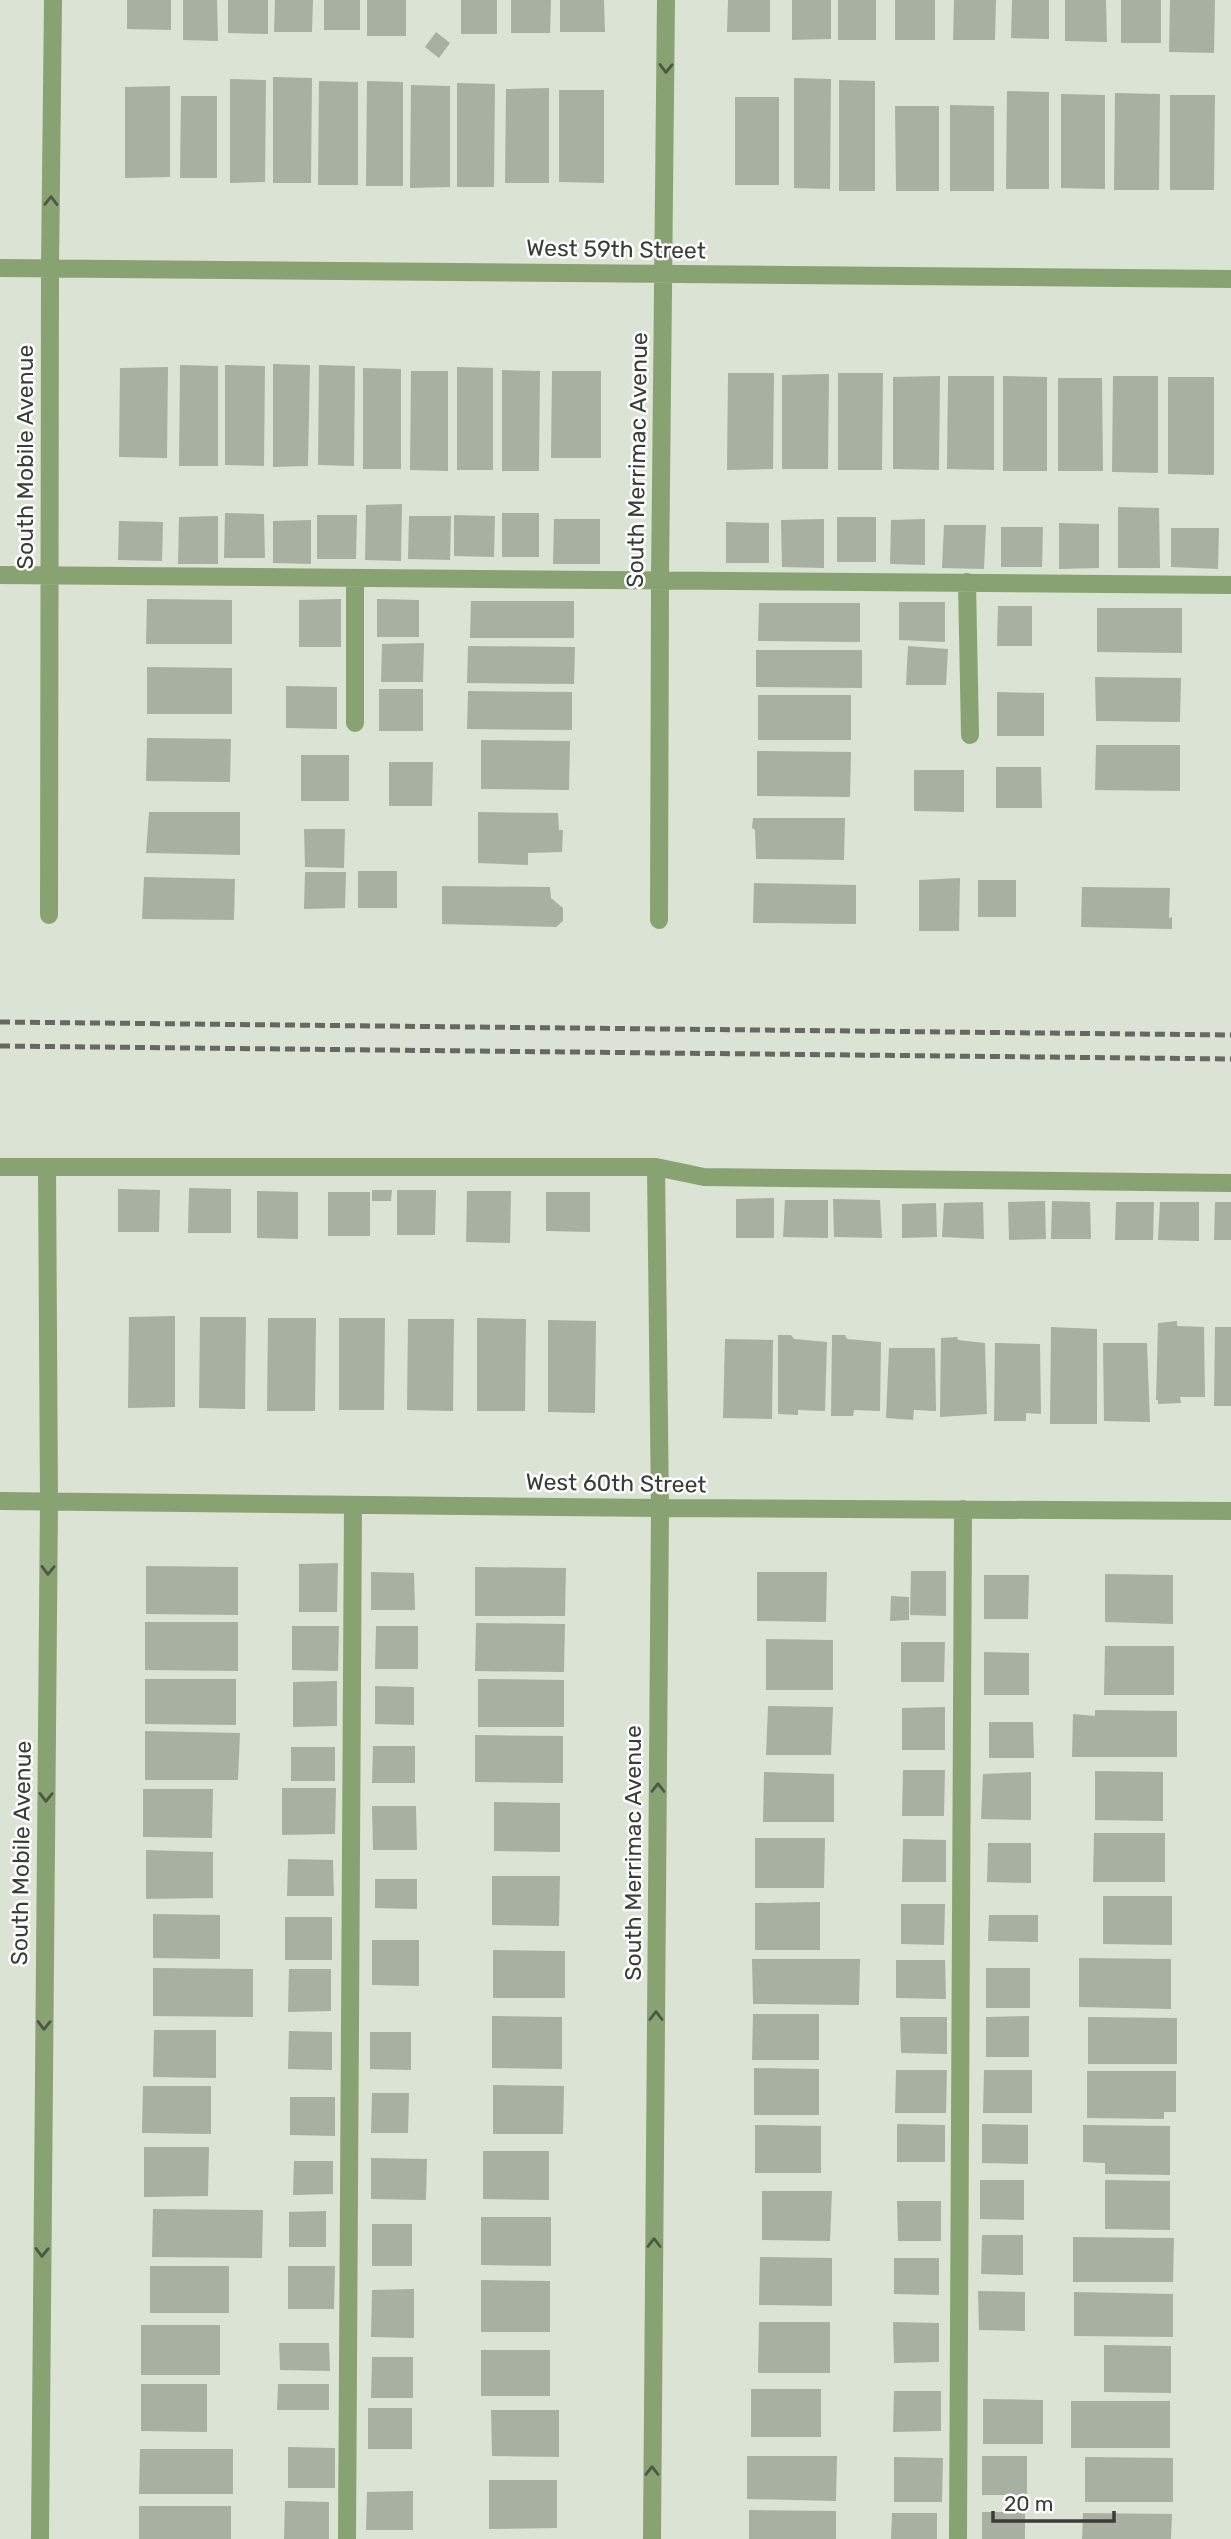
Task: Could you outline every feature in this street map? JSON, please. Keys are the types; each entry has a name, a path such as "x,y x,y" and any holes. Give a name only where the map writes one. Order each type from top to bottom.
{"street":[{"name":"South Mobile Avenue","path":"49,915 53,0"},
{"name":"South Merrimac Avenue","path":"659,920 666,0"},
{"name":"West 59th Street","path":"0,268 1231,279"},
{"path":"0,575 1231,585"},
{"path":"355,578 355,723"},
{"path":"967,582 970,735"},
{"path":"0,1167 656,1167 704,1177 1231,1183"},
{"name":"South Merrimac Avenue","path":"652,2539 660,1508 656,1167"},
{"name":"South Mobile Avenue","path":"40,2539 49,1501 47,1168"},
{"name":"West 60th Street","path":"0,1501 1231,1511"},
{"path":"346,2539 353,1505"},
{"path":"958,2539 963,1509"}],"building":[{"path":"127,0 171,0 171,30 127,29"},
{"path":"183,0 217,0 218,41 183,40"},
{"path":"228,0 268,0 268,34 228,33"},
{"path":"275,0 313,0 312,32 274,32"},
{"path":"324,0 360,0 360,30 324,30"},
{"path":"367,0 406,0 406,36 367,36"},
{"path":"461,0 497,0 497,34 461,34"},
{"path":"511,0 551,0 550,33 511,33"},
{"path":"560,0 604,0 605,32 560,32"},
{"path":"728,0 770,0 770,32 727,32"},
{"path":"792,0 831,0 831,39 792,40"},
{"path":"838,0 876,0 876,40 838,40"},
{"path":"895,0 935,0 935,40 895,40"},
{"path":"954,0 996,0 995,40 953,40"},
{"path":"1012,0 1049,0 1049,39 1011,38"},
{"path":"1065,0 1106,0 1107,42 1065,41"},
{"path":"1121,0 1161,0 1161,43 1121,43"},
{"path":"1170,0 1215,0 1214,53 1169,52"},
{"path":"436,32 450,43 439,58 425,47"},
{"path":"273,77 312,78 311,183 273,183"},
{"path":"794,78 831,79 830,189 794,188"},
{"path":"230,79 266,80 265,182 230,183"},
{"path":"839,80 875,81 875,191 839,191"},
{"path":"319,81 358,82 358,185 318,185"},
{"path":"367,81 403,82 403,186 366,186"},
{"path":"457,83 495,84 494,187 457,187"},
{"path":"411,85 450,86 450,187 410,188"},
{"path":"170,86 170,177 125,178 125,87"},
{"path":"549,88 549,183 505,183 506,89"},
{"path":"559,90 604,90 604,183 559,182"},
{"path":"1007,91 1049,92 1049,189 1006,189"},
{"path":"1115,93 1160,94 1159,190 1114,190"},
{"path":"1061,94 1105,95 1105,189 1061,188"},
{"path":"1170,95 1215,95 1214,190 1170,190"},
{"path":"181,96 217,96 217,178 180,178"},
{"path":"735,97 779,97 779,185 735,185"},
{"path":"950,105 994,106 994,191 950,191"},
{"path":"895,106 939,106 939,191 896,191"},
{"path":"273,364 310,365 308,466 273,467"},
{"path":"180,365 218,366 218,466 179,466"},
{"path":"225,365 265,366 264,466 225,465"},
{"path":"319,365 355,366 354,466 318,465"},
{"path":"168,367 167,458 119,457 120,368"},
{"path":"457,367 493,368 493,470 457,470"},
{"path":"363,368 401,369 401,469 363,469"},
{"path":"502,370 540,371 539,471 502,471"},
{"path":"411,371 448,371 448,471 410,470"},
{"path":"552,371 601,371 601,458 551,458"},
{"path":"728,373 774,373 773,469 727,470"},
{"path":"838,373 883,373 882,470 838,470"},
{"path":"829,374 828,469 782,469 782,375"},
{"path":"940,376 939,470 893,469 893,377"},
{"path":"948,376 994,376 994,470 947,469"},
{"path":"1003,376 1047,377 1047,471 1003,471"},
{"path":"1113,376 1158,376 1158,473 1112,472"},
{"path":"1168,377 1214,377 1214,475 1168,474"},
{"path":"1058,378 1102,378 1103,471 1058,471"},
{"path":"402,504 401,561 365,560 366,505"},
{"path":"1118,507 1159,508 1160,568 1118,568"},
{"path":"225,513 264,514 265,558 224,558"},
{"path":"502,513 539,513 539,557 502,557"},
{"path":"317,515 357,515 356,559 317,559"},
{"path":"454,515 495,516 494,557 454,556"},
{"path":"218,516 218,564 178,564 179,517"},
{"path":"409,516 451,516 450,560 408,559"},
{"path":"837,517 876,517 876,562 837,562"},
{"path":"554,519 600,519 600,564 553,564"},
{"path":"824,519 824,568 782,567 781,520"},
{"path":"925,519 925,565 890,564 891,520"},
{"path":"311,520 311,564 273,563 273,521"},
{"path":"119,521 163,522 162,561 118,560"},
{"path":"726,522 769,523 769,563 726,563"},
{"path":"1059,523 1099,524 1099,568 1059,569"},
{"path":"944,525 986,525 984,569 942,568"},
{"path":"1001,527 1043,527 1042,567 1001,567"},
{"path":"1171,528 1219,528 1218,569 1171,567"},
{"path":"147,599 232,600 232,644 146,644"},
{"path":"341,599 341,647 299,647 299,600"},
{"path":"377,599 419,600 419,637 377,637"},
{"path":"471,601 574,601 574,638 470,638"},
{"path":"899,602 945,602 945,642 899,640"},
{"path":"759,603 860,603 860,642 758,641"},
{"path":"998,606 1032,606 1032,646 997,646"},
{"path":"1097,608 1182,608 1182,653 1097,652"},
{"path":"424,643 423,682 381,682 382,644"},
{"path":"468,646 575,647 574,684 467,683"},
{"path":"908,646 948,649 946,685 906,685"},
{"path":"756,650 862,650 862,688 756,687"},
{"path":"147,667 232,668 232,714 147,714"},
{"path":"1095,677 1181,678 1180,722 1096,721"},
{"path":"286,686 337,687 337,729 286,728"},
{"path":"379,689 423,689 423,731 379,731"},
{"path":"468,691 572,692 572,730 467,729"},
{"path":"997,692 1044,693 1044,736 997,736"},
{"path":"758,695 851,695 851,740 758,740"},
{"path":"147,738 231,739 230,782 146,781"},
{"path":"481,740 570,741 569,790 481,789"},
{"path":"1096,745 1180,745 1180,791 1095,790"},
{"path":"757,751 851,752 850,797 757,796"},
{"path":"301,755 349,755 349,801 301,801"},
{"path":"389,762 433,762 432,806 389,806"},
{"path":"996,767 1041,767 1042,808 996,808"},
{"path":"914,770 964,770 964,812 914,811"},
{"path":"149,812 240,812 240,855 146,853"},
{"path":"478,812 558,813 559,830 563,830 562,852 528,853 528,865 478,863"},
{"path":"753,818 845,818 844,860 756,859"},
{"path":"304,829 345,829 344,868 305,867"},
{"path":"358,871 397,871 397,908 358,908"},
{"path":"305,872 346,872 345,908 304,909"},
{"path":"144,877 235,879 234,920 142,919"},
{"path":"960,878 959,931 919,931 919,880"},
{"path":"978,880 1016,880 1016,917 978,917"},
{"path":"754,883 856,885 856,924 753,923"},
{"path":"442,886 550,887 551,898 563,908 563,921 556,927 442,924"},
{"path":"1082,887 1170,888 1169,918 1172,917 1172,929 1081,927"},
{"path":"189,1188 231,1189 231,1233 188,1233"},
{"path":"118,1189 160,1190 159,1232 118,1232"},
{"path":"372,1190 392,1190 391,1201 372,1201"},
{"path":"397,1190 436,1190 435,1235 397,1235"},
{"path":"257,1191 298,1192 298,1239 257,1238"},
{"path":"467,1191 511,1191 510,1243 466,1242"},
{"path":"328,1192 370,1192 370,1236 328,1236"},
{"path":"546,1192 590,1192 590,1232 546,1231"},
{"path":"774,1198 774,1238 736,1238 736,1199"},
{"path":"833,1199 880,1200 882,1238 834,1237"},
{"path":"785,1200 828,1200 828,1238 783,1237"},
{"path":"1045,1201 1046,1239 1009,1240 1008,1202"},
{"path":"1052,1201 1090,1202 1091,1239 1051,1239"},
{"path":"983,1202 984,1239 942,1237 944,1203"},
{"path":"1116,1202 1154,1202 1153,1240 1115,1240"},
{"path":"1160,1202 1199,1202 1199,1241 1158,1240"},
{"path":"1215,1202 1231,1202 1231,1240 1214,1240"},
{"path":"936,1203 937,1237 902,1238 902,1204"},
{"path":"175,1316 175,1407 128,1408 129,1317"},
{"path":"200,1317 246,1317 245,1409 199,1408"},
{"path":"268,1318 316,1318 315,1411 267,1411"},
{"path":"339,1318 385,1318 384,1410 339,1410"},
{"path":"477,1318 526,1319 525,1411 477,1411"},
{"path":"408,1319 454,1319 453,1411 407,1410"},
{"path":"548,1320 596,1321 595,1413 548,1412"},
{"path":"1177,1321 1177,1326 1204,1327 1205,1397 1180,1397 1181,1403 1158,1404 1158,1323"},
{"path":"1051,1327 1097,1329 1097,1424 1050,1424"},
{"path":"1215,1327 1231,1327 1231,1406 1214,1406"},
{"path":"778,1335 827,1342 825,1411 798,1410 798,1415 778,1414"},
{"path":"832,1335 881,1342 880,1411 854,1410 853,1416 831,1416"},
{"path":"957,1337 958,1340 985,1343 987,1414 940,1417 941,1338"},
{"path":"725,1339 773,1340 772,1419 723,1418"},
{"path":"995,1343 1040,1344 1041,1414 1026,1413 1026,1421 994,1421"},
{"path":"1103,1343 1147,1343 1150,1422 1104,1421"},
{"path":"889,1348 935,1348 936,1411 914,1410 913,1420 886,1418"},
{"path":"338,1563 337,1612 299,1612 299,1564"},
{"path":"146,1566 238,1567 238,1615 146,1614"},
{"path":"475,1567 566,1568 565,1616 475,1616"},
{"path":"911,1571 946,1571 946,1616 910,1615"},
{"path":"371,1572 414,1573 415,1610 371,1610"},
{"path":"757,1572 827,1572 826,1622 757,1621"},
{"path":"1105,1574 1173,1575 1173,1624 1105,1622"},
{"path":"984,1575 1029,1575 1028,1619 984,1619"},
{"path":"891,1596 909,1597 909,1620 890,1621"},
{"path":"145,1622 238,1622 238,1671 145,1670"},
{"path":"476,1623 565,1624 564,1672 475,1671"},
{"path":"292,1626 339,1626 338,1671 292,1670"},
{"path":"376,1626 418,1626 418,1669 375,1669"},
{"path":"766,1639 833,1640 833,1690 766,1690"},
{"path":"901,1642 945,1642 944,1682 901,1682"},
{"path":"1105,1646 1174,1646 1174,1695 1104,1695"},
{"path":"984,1652 1029,1653 1029,1695 984,1695"},
{"path":"145,1679 236,1679 236,1725 145,1724"},
{"path":"478,1679 564,1680 564,1727 478,1727"},
{"path":"337,1681 337,1726 293,1727 293,1682"},
{"path":"375,1686 414,1687 414,1725 375,1724"},
{"path":"768,1706 833,1707 831,1755 766,1755"},
{"path":"945,1707 945,1750 902,1750 902,1708"},
{"path":"1095,1710 1177,1711 1177,1757 1072,1757 1073,1714 1095,1716"},
{"path":"989,1722 1033,1722 1034,1758 989,1758"},
{"path":"145,1731 240,1733 238,1780 145,1780"},
{"path":"475,1735 563,1736 563,1783 475,1782"},
{"path":"373,1746 415,1746 415,1783 372,1783"},
{"path":"291,1747 335,1747 335,1781 291,1781"},
{"path":"903,1770 945,1770 944,1816 902,1816"},
{"path":"1095,1771 1163,1772 1163,1821 1095,1820"},
{"path":"764,1772 834,1774 834,1822 763,1822"},
{"path":"1031,1772 1031,1820 981,1819 983,1774"},
{"path":"282,1788 336,1788 335,1834 282,1835"},
{"path":"143,1789 213,1789 212,1838 143,1837"},
{"path":"494,1802 560,1803 560,1852 494,1851"},
{"path":"372,1806 416,1806 417,1850 373,1850"},
{"path":"1094,1833 1165,1833 1165,1882 1093,1882"},
{"path":"755,1838 825,1838 824,1888 755,1888"},
{"path":"903,1839 946,1840 946,1882 902,1882"},
{"path":"988,1843 1031,1843 1031,1883 987,1882"},
{"path":"146,1850 213,1852 213,1898 146,1899"},
{"path":"288,1859 333,1860 334,1896 287,1896"},
{"path":"492,1876 560,1876 559,1926 492,1925"},
{"path":"375,1879 417,1879 417,1909 375,1908"},
{"path":"1103,1896 1172,1896 1172,1945 1103,1944"},
{"path":"820,1902 820,1950 755,1950 755,1903"},
{"path":"901,1904 945,1904 944,1945 901,1944"},
{"path":"153,1914 220,1915 220,1959 153,1958"},
{"path":"989,1915 1038,1915 1038,1942 988,1941"},
{"path":"285,1917 332,1917 332,1960 285,1960"},
{"path":"372,1940 419,1940 419,1986 372,1985"},
{"path":"493,1950 565,1951 565,1998 493,1998"},
{"path":"1079,1958 1171,1959 1171,2009 1079,2007"},
{"path":"752,1959 860,1959 859,2005 753,2004"},
{"path":"896,1960 945,1960 946,1999 896,1998"},
{"path":"153,1968 253,1969 253,2017 153,2016"},
{"path":"986,1968 1030,1968 1030,2008 986,2008"},
{"path":"289,1969 331,1969 331,2011 288,2012"},
{"path":"753,2014 819,2014 819,2060 752,2060"},
{"path":"492,2016 562,2017 562,2069 492,2068"},
{"path":"1029,2016 1029,2057 986,2057 986,2017"},
{"path":"900,2017 947,2017 947,2054 901,2053"},
{"path":"1088,2017 1177,2018 1177,2064 1088,2064"},
{"path":"154,2030 216,2030 216,2078 153,2077"},
{"path":"289,2031 332,2032 332,2070 288,2069"},
{"path":"370,2032 411,2032 411,2070 370,2069"},
{"path":"754,2068 819,2069 819,2115 754,2115"},
{"path":"896,2070 947,2070 946,2113 895,2113"},
{"path":"984,2070 1032,2070 1032,2113 983,2113"},
{"path":"1087,2071 1176,2071 1176,2112 1164,2112 1164,2119 1087,2118"},
{"path":"493,2085 564,2086 563,2134 493,2134"},
{"path":"143,2086 211,2086 211,2134 142,2133"},
{"path":"372,2093 409,2093 408,2133 371,2133"},
{"path":"290,2097 335,2097 335,2136 290,2135"},
{"path":"897,2124 945,2125 945,2162 897,2162"},
{"path":"982,2124 1028,2125 1028,2164 982,2163"},
{"path":"755,2125 821,2126 821,2173 755,2173"},
{"path":"1083,2125 1170,2126 1170,2175 1105,2174 1105,2163 1083,2162"},
{"path":"144,2147 209,2147 208,2196 144,2197"},
{"path":"483,2151 549,2151 549,2200 483,2199"},
{"path":"371,2158 427,2159 426,2200 371,2199"},
{"path":"294,2161 333,2161 333,2194 293,2195"},
{"path":"980,2180 1024,2180 1024,2220 980,2219"},
{"path":"1105,2180 1170,2181 1170,2230 1105,2229"},
{"path":"762,2191 832,2191 830,2241 762,2240"},
{"path":"897,2201 941,2201 941,2241 898,2241"},
{"path":"153,2209 263,2210 262,2258 152,2257"},
{"path":"326,2211 326,2247 289,2247 289,2212"},
{"path":"481,2217 551,2217 551,2266 481,2265"},
{"path":"372,2224 412,2224 412,2266 372,2266"},
{"path":"982,2235 1023,2235 1023,2275 981,2274"},
{"path":"1073,2237 1174,2238 1173,2282 1073,2282"},
{"path":"760,2257 832,2258 832,2306 759,2305"},
{"path":"894,2258 939,2258 939,2295 894,2294"},
{"path":"150,2266 229,2266 229,2313 150,2313"},
{"path":"288,2266 335,2266 334,2309 288,2309"},
{"path":"481,2280 550,2281 550,2332 481,2332"},
{"path":"414,2289 414,2338 371,2337 372,2290"},
{"path":"978,2291 1025,2292 1025,2331 979,2330"},
{"path":"1074,2292 1173,2294 1173,2337 1074,2336"},
{"path":"759,2322 830,2322 830,2373 758,2373"},
{"path":"893,2322 939,2323 939,2362 894,2363"},
{"path":"141,2325 220,2325 220,2375 141,2375"},
{"path":"279,2343 329,2343 330,2371 280,2370"},
{"path":"1104,2345 1171,2346 1171,2393 1104,2392"},
{"path":"481,2350 550,2350 550,2396 481,2396"},
{"path":"372,2357 413,2357 413,2398 371,2398"},
{"path":"141,2384 207,2384 207,2432 141,2431"},
{"path":"278,2384 329,2384 329,2410 277,2410"},
{"path":"751,2389 821,2389 821,2437 751,2437"},
{"path":"894,2391 941,2391 941,2431 893,2432"},
{"path":"983,2399 1043,2400 1043,2444 983,2444"},
{"path":"1071,2401 1170,2401 1170,2448 1071,2448"},
{"path":"368,2408 412,2408 412,2449 368,2449"},
{"path":"491,2410 559,2410 559,2457 492,2456"},
{"path":"288,2447 335,2448 335,2488 288,2488"},
{"path":"140,2449 233,2449 233,2494 139,2494"},
{"path":"747,2456 837,2456 836,2501 747,2499"},
{"path":"982,2456 1027,2456 1027,2495 982,2495"},
{"path":"894,2457 943,2458 942,2502 894,2502"},
{"path":"1085,2457 1173,2458 1173,2502 1085,2502"},
{"path":"489,2480 557,2480 557,2528 489,2529"},
{"path":"413,2491 413,2530 366,2530 367,2492"},
{"path":"285,2501 329,2502 329,2539 284,2539"},
{"path":"139,2506 231,2506 231,2539 139,2539"},
{"path":"749,2510 836,2511 836,2539 749,2539"},
{"path":"982,2512 1025,2512 1025,2539 982,2539"},
{"path":"892,2513 937,2513 937,2539 891,2539"},
{"path":"1083,2513 1172,2514 1171,2539 1082,2539"}],"railway":[{"path":"0,1022 1231,1035"},
{"path":"0,1046 1231,1059"}]}
